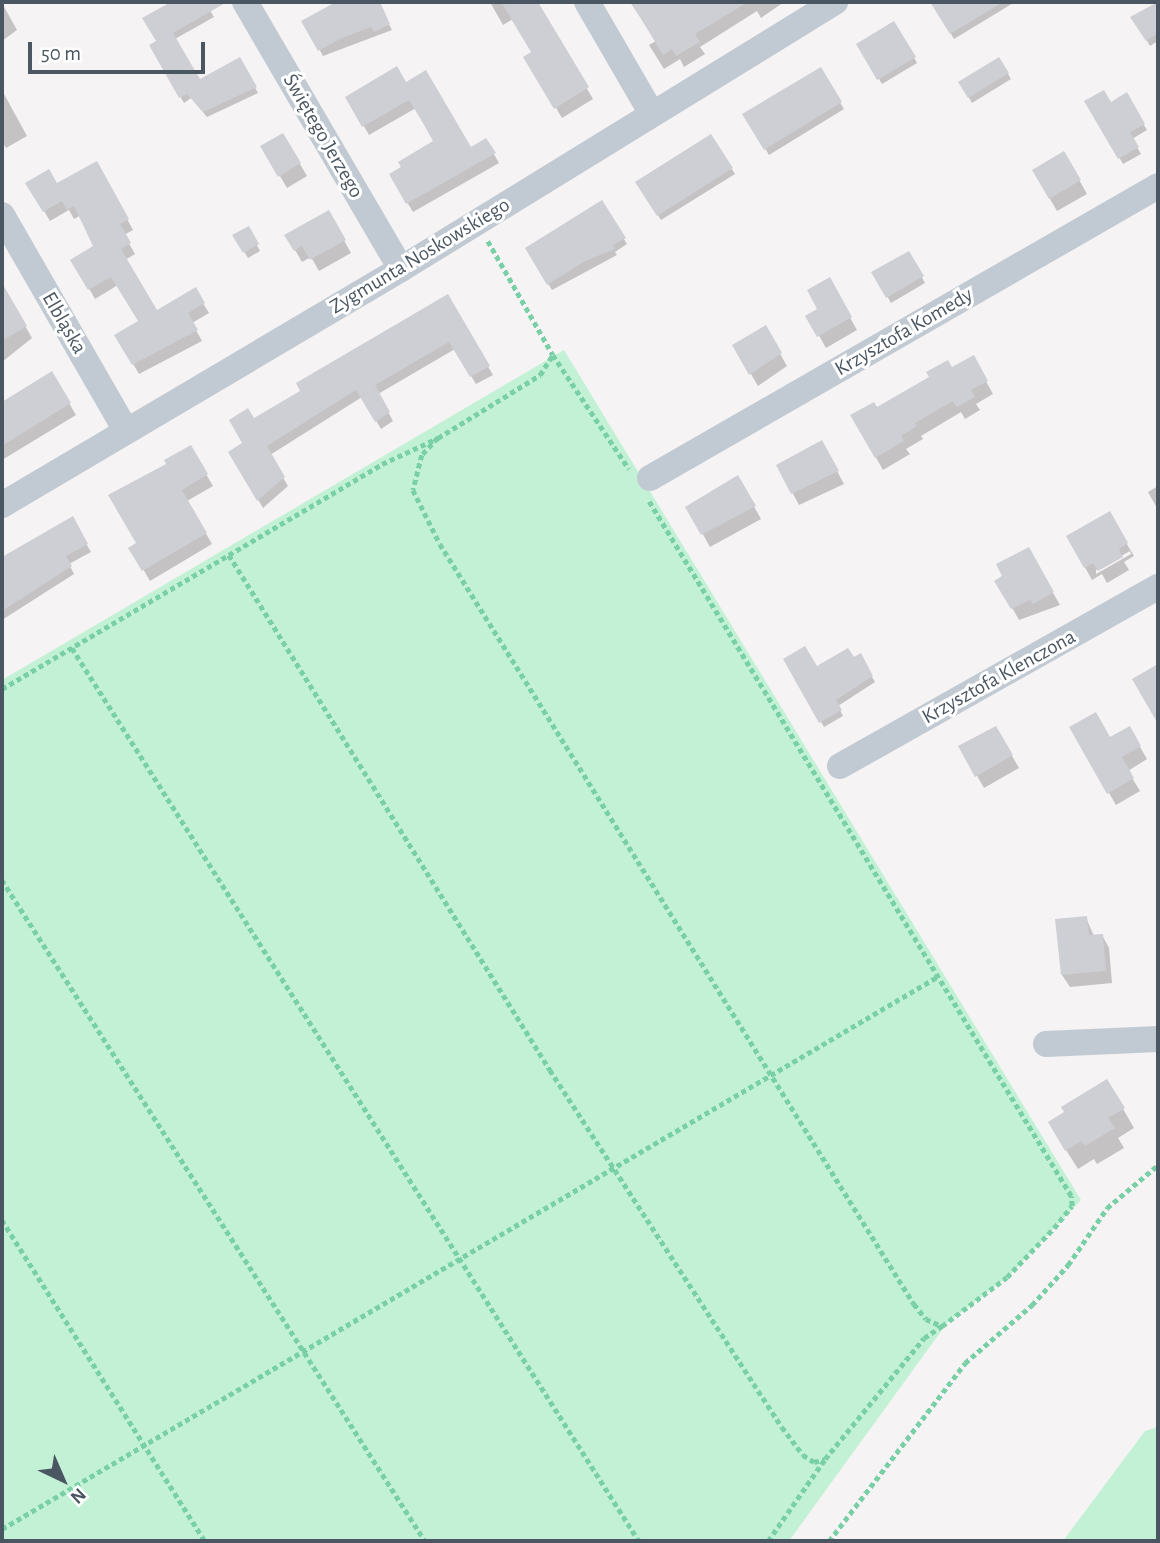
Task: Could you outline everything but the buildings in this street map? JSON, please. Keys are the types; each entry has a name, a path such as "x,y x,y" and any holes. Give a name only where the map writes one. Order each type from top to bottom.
{"street":[{"name":"Świętego Jerzego","path":"245,2 401,269"},
{"path":"587,2 652,114"},
{"name":"Zygmunta Noskowskiego","path":"2,505 401,269 835,2"},
{"name":"Krzysztofa Komedy","path":"641,481 1158,187"},
{"name":"Elbląska","path":"2,215 126,431"},
{"name":"Krzysztofa Klenczona","path":"840,766 1158,587"},
{"path":"1046,1044 1158,1039"}],"path":[{"path":"484,235 553,355 641,481 1071,1196 1072,1206 1007,1277 924,1338 825,1459 768,1541"},
{"path":"2,689 382,464 438,438 540,375 553,355"},
{"path":"438,438 422,455 413,490 440,544 914,1304 926,1319 942,1326"},
{"path":"229,555 550,1070 782,1427 803,1455 814,1462 825,1459"},
{"path":"72,648 639,1541"},
{"path":"2,880 425,1541"},
{"path":"2,1529 937,977"},
{"path":"829,1541 965,1363 1031,1305 1068,1265 1107,1208 1158,1165"},
{"path":"2,1220 205,1541"}],"green space":[{"path":"564,350 1081,1200 1009,1276 947,1323 789,1541 2,1541 2,680"},
{"path":"1158,1427 1158,1541 1063,1541 1145,1431"}]}
